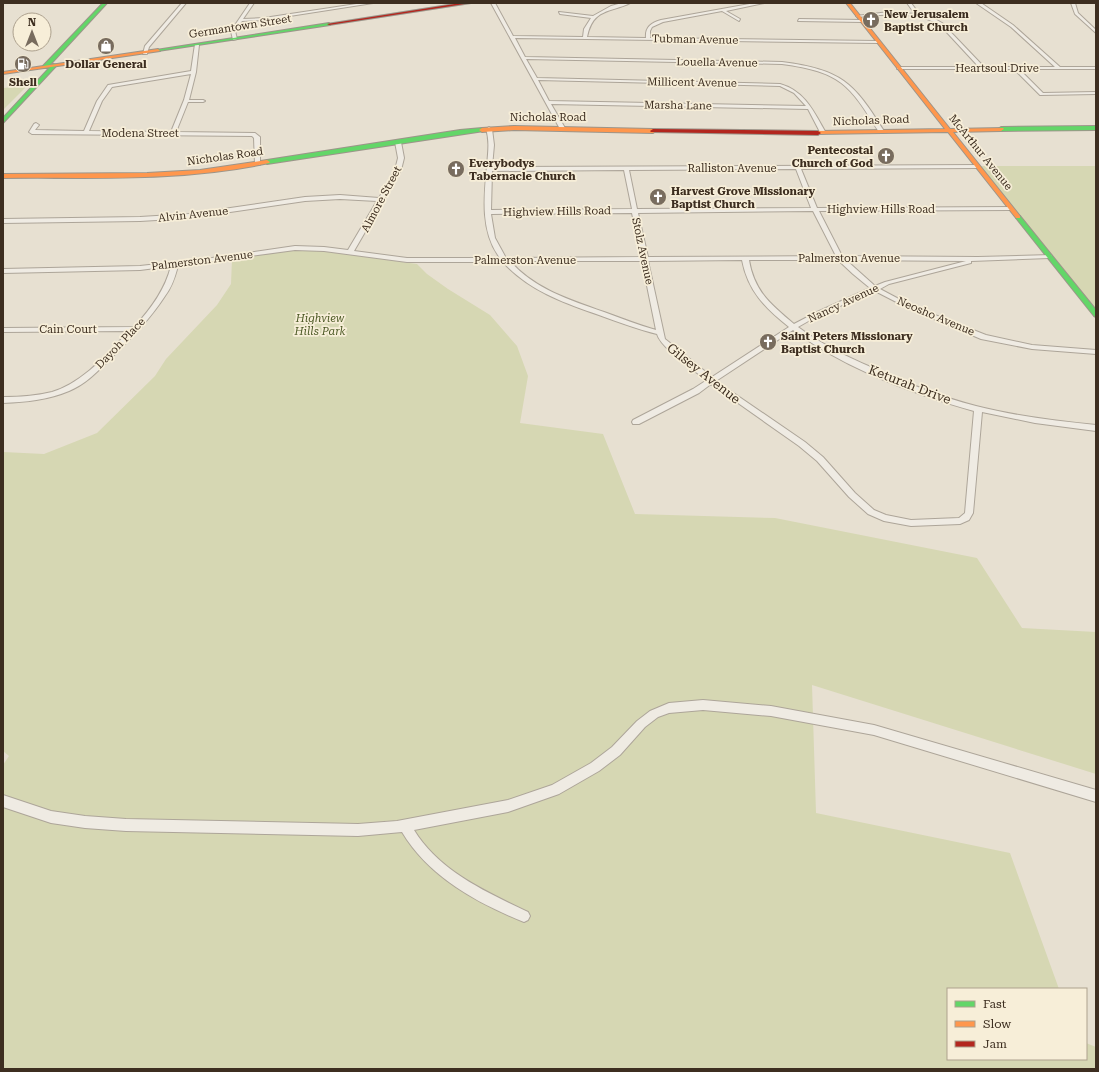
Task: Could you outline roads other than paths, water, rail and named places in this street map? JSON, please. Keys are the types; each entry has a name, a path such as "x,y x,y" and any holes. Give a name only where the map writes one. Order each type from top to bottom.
{"street":[{"path":"3,110 106,3"},
{"path":"3,121 114,3"},
{"path":"145,52 147,46 184,3"},
{"path":"235,39 233,30 252,3"},
{"path":"241,20 264,19 371,3"},
{"name":"Germantown Street","path":"3,73 469,3"},
{"path":"493,3 525,58 562,128"},
{"path":"585,37 587,26 593,17 610,8 628,3"},
{"path":"648,38 648,29 659,21 762,3"},
{"name":"McArthur Avenue","path":"848,3 877,42 1096,315"},
{"path":"909,3 920,17"},
{"path":"978,3 1012,26 1059,68"},
{"path":"1073,3 1076,13 1096,32"},
{"path":"323,4 327,10"},
{"path":"722,10 740,20"},
{"path":"560,13 593,17"},
{"path":"799,20 860,19 887,14 920,17 938,22 983,68"},
{"name":"Tubman Avenue","path":"513,37 877,42"},
{"path":"173,133 188,101 194,72 197,45"},
{"path":"62,58 65,61 84,62"},
{"name":"Louella Avenue","path":"525,58 782,63 804,66 830,74 849,85 881,131"},
{"name":"Heartsoul Drive","path":"899,68 1096,68"},
{"path":"1015,68 1042,94 1096,93"},
{"path":"15,71 32,72 36,76"},
{"path":"86,133 97,106 108,87 194,72"},
{"name":"Millicent Avenue","path":"536,79 773,84 795,90 802,96 823,133"},
{"path":"188,101 203,101"},
{"name":"Marsha Lane","path":"549,102 808,108"},
{"name":"Modena Street","path":"36,125 32,132 255,134 257,137 258,164"},
{"name":"Nicholas Road","path":"3,176 166,175 200,172 489,129 562,128 823,133 1096,128"},
{"name":"Gilsey Avenue","path":"489,129 491,136 488,212 493,238 505,260 524,278 550,294 587,309 660,333 667,345 711,381 802,444 820,459 852,495 871,512 884,518 902,522 948,522 963,520 969,512 978,409"},
{"name":"Almore Street","path":"350,253 400,167 398,142"},
{"name":"Ralliston Avenue","path":"489,169 976,166"},
{"name":"Neosho Avenue","path":"798,167 816,209 840,258 874,288 910,307 984,337 1032,347 1096,352"},
{"name":"Stolz Avenue","path":"626,168 660,333"},
{"name":"Alvin Avenue","path":"3,221 140,219 220,212 305,199 340,197 381,200"},
{"name":"Highview Hills Road","path":"488,212 1010,208"},
{"name":"Palmerston Avenue","path":"3,271 96,270 175,265 281,249 313,248 407,260 745,258 978,259 1049,256"},
{"name":"Keturah Drive","path":"745,258 749,277 758,293 779,316 844,357 883,376 916,389 978,409 1041,421 1096,428"},
{"name":"Nancy Avenue","path":"636,422 670,406 711,381 794,326 874,288 897,280 978,259"},
{"name":"Dayoh Place","path":"3,400 41,398 66,390 85,378 161,300 170,282 175,265"},
{"name":"Cain Court","path":"3,330 134,329"},
{"path":"3,801 52,817 74,821 119,825 358,830 405,826 508,806 554,790 595,767 616,751 641,724 654,714 669,708 686,705 726,706 771,711 874,730 1096,796"},
{"path":"405,826 415,844 425,855 455,880 490,901 524,916"}],"place":[{"name":"New Jerusalem Baptist Church","path":"871,20"},
{"name":"Dollar General","path":"106,46"},
{"name":"Shell","path":"23,64"},
{"name":"Pentecostal Church of God","path":"886,156"},
{"name":"Everybodys Tabernacle Church","path":"456,169"},
{"name":"Harvest Grove Missionary Baptist Church","path":"658,197"},
{"name":"Saint Peters Missionary Baptist Church","path":"768,342"}],"park label":[{"name":"Highview Hills Park","path":"320,324"}]}
